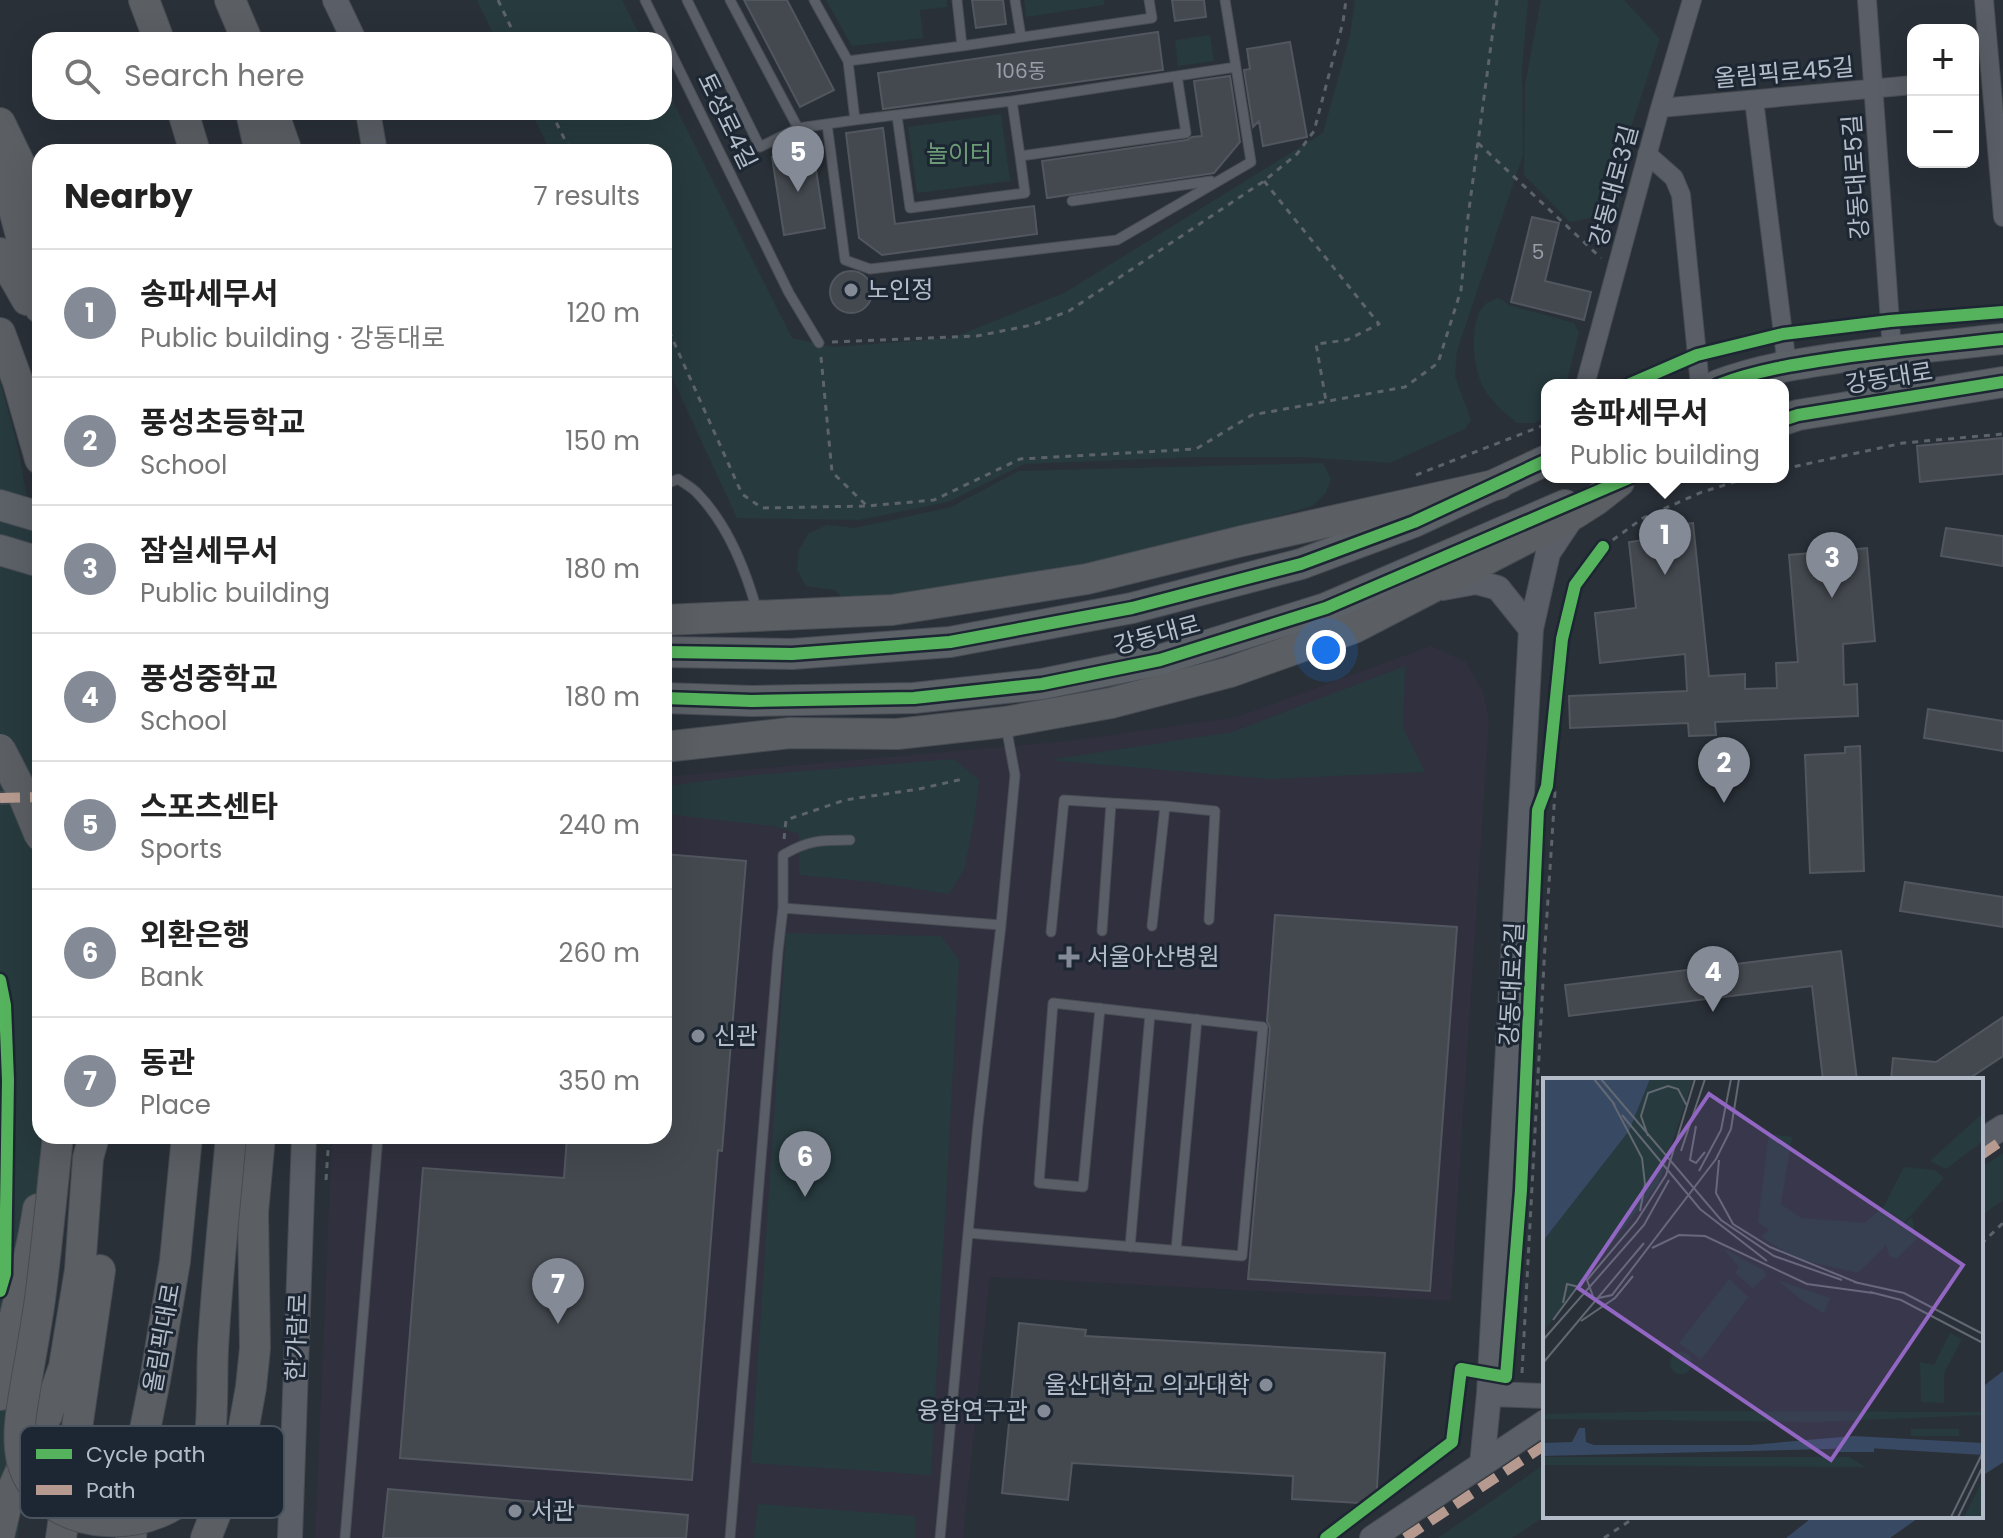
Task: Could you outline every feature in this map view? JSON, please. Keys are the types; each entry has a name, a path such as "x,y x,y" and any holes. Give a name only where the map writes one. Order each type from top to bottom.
{"highway":[{"path":"144,0 156,32"},
{"path":"208,0 222,32"},
{"path":"230,0 244,32"},
{"path":"181,120 183,144"},
{"path":"184,120 192,144"},
{"path":"253,120 258,144"},
{"path":"276,120 284,144"},
{"path":"0,123 32,189"},
{"path":"0,156 32,278"},
{"path":"0,253 32,310"},
{"path":"0,333 32,431"},
{"path":"672,746 790,733 897,734 1005,722 1111,703 1230,672 1354,628 1574,514 1621,483"},
{"path":"672,620 892,610 1087,579 1499,484"},
{"path":"0,749 32,817"},
{"path":"0,1395 7,1347 35,1229 46,1144"},
{"path":"21,1426 40,1299 57,1144"},
{"path":"41,1426 64,1367 80,1270 88,1158 92,1144"},
{"path":"77,1426 99,1279 110,1144"},
{"name":"올림픽대로","path":"146,1426 175,1261 186,1144"},
{"path":"209,1426 213,1345 230,1144"},
{"path":"244,1426 255,1348 253,1212 259,1144"},
{"path":"1,1528 7,1502 20,1473"},
{"path":"60,1518 92,1534 110,1537 146,1530 169,1518"},
{"path":"61,1538 64,1518"},
{"name":"올림픽대로","path":"131,1538 132,1518"},
{"path":"206,1538 214,1518"}],"main road":[{"name":"강동대로","path":"1734,379 1787,366 1892,350 2003,339"},
{"name":"강동대로","path":"1789,418 2003,382"},
{"name":"강동대로","path":"672,652 792,654 950,642 1132,608 1301,564 1414,522 1541,463"},
{"name":"강동대로","path":"672,698 752,701 914,698 1042,684 1160,660 1326,608 1618,483"},
{"path":"0,505 32,515"},
{"path":"0,550 32,560"}],"street":[{"path":"335,0 350,32"},
{"name":"강동대로3길","path":"1587,379 1692,0"},
{"name":"강동대로5길","path":"1867,0 1892,350"},
{"path":"1984,0 2003,217"},
{"name":"올림픽로45길","path":"1660,108 1907,86"},
{"path":"1754,100 1787,366"},
{"path":"369,120 374,144"},
{"path":"1647,154 1674,178 1681,195 1699,379"},
{"name":"강동대로2길","path":"1482,1464 1489,1394 1531,629 1548,553 1574,514"},
{"path":"1428,590 1476,582 1498,588 1531,629"},
{"path":"672,733 790,733"},
{"path":"1983,1140 2003,1127"},
{"name":"한가람로","path":"290,1538 304,1144"},
{"path":"1489,1394 1543,1396"},
{"path":"1372,1538 1543,1423"}],"lane":[{"name":"토성로4길","path":"645,0 661,32"},
{"path":"687,0 760,147 798,128 1012,101 1236,67"},
{"path":"730,0 798,128"},
{"path":"814,0 848,61 855,120"},
{"path":"957,0 962,46"},
{"path":"1015,0 1021,37"},
{"path":"848,61 1152,18 1149,0"},
{"path":"827,124 845,260 870,269 1117,240 1251,162 1225,0"},
{"name":"토성로4길","path":"672,55 789,293 819,343"},
{"path":"1020,156 1186,133 1177,76"},
{"path":"897,116 910,208 1025,193 1012,101"},
{"path":"1072,201 1219,180"},
{"path":"672,482 678,479 697,492 720,523 738,558 758,616"},
{"path":"940,1538 978,1124 1015,775 1005,722"},
{"path":"1051,932 1064,800 1215,811 1209,920"},
{"path":"1102,931 1111,803"},
{"path":"1152,926 1165,806"},
{"path":"730,1538 783,908 783,855 817,840 850,840"},
{"path":"783,908 1001,925"},
{"path":"968,1233 1242,1256 1263,1027 1197,1019 1150,1014 1100,1008 1053,1003 1039,1183 1083,1187 1100,1008"},
{"path":"1130,1247 1150,1014"},
{"path":"1176,1250 1197,1019"},
{"path":"345,1538 377,1144"}],"path":[{"path":"498,0 513,32"},
{"path":"672,338 742,494 762,508 867,506 934,500 1020,459 1196,449 1252,415 1405,387 1438,363 1461,290 1497,0"},
{"path":"555,120 567,144"},
{"path":"1478,143 1616,272"},
{"path":"1264,181 1379,324 1347,340 1316,344 1326,401"},
{"path":"819,343 832,472 867,506"},
{"path":"1412,477 1541,426"},
{"path":"1789,468 1903,443 2003,434"},
{"path":"1600,551 1643,518 1702,492 1731,483"},
{"path":"1522,1381 1555,792 1545,792 1548,771"},
{"path":"783,855 786,820 845,800 963,779"},
{"path":"1515,1268 1528,1016"},
{"path":"1983,1242 2003,1223"},
{"path":"1604,1538 1634,1518"}],"shaded area":[{"name":"서울아산병원","path":"1431,646 1466,662 1483,691 1489,720 1451,1301 990,1277 963,1538 315,1538 332,1144 672,1144 672,776 1069,741 1237,717"}],"green space":[{"path":"477,0 622,0 638,32 492,32"},
{"path":"826,0 947,0 947,7 920,10 923,38 852,46"},
{"path":"1024,0 1104,0 1104,5 1026,17"},
{"path":"1355,0 1528,0 1522,70 1523,155 1457,351 1455,376 1471,420 1465,429 1390,463 1302,457 1198,457 1024,464 948,502 859,520 737,518 672,377 672,144 547,144 535,120 672,120 672,100 792,338 833,347 952,338 1064,293 1323,133 1350,35"},
{"path":"1541,0 1624,0 1660,39 1621,158 1619,212 1570,222 1524,175 1525,85"},
{"path":"1210,35 1214,61 1178,66 1175,40"},
{"name":"놀이터","path":"1001,114 1010,181 917,193 908,127"},
{"path":"1497,298 1508,305 1574,323 1579,332 1567,379 1541,379 1541,420 1535,423 1517,423 1483,387 1475,358 1474,336 1478,316 1488,302"},
{"path":"0,381 18,448 32,524 32,1144 49,1144 27,1426 20,1426 18,1538 0,1538"},
{"path":"1323,463 1331,479 1326,493 1312,506 1084,575 851,604 834,590 806,586 797,570 799,550 808,534 827,525 855,528 951,507 1019,471"},
{"path":"1405,666 1403,728 1425,772 1269,779 1049,760 1232,732"},
{"path":"954,759 979,780 964,870 949,894 799,875 799,834 774,826 672,815 672,785"},
{"path":"786,933 941,936 959,960 931,1475 751,1463"},
{"path":"2003,1153 2003,1200 1983,1215 1983,1167"},
{"path":"1543,1465 1543,1517 1512,1538 1438,1538"},
{"path":"758,1504 915,1516 915,1538 754,1538"}],"water":[{"path":"2003,1371 2003,1458 1983,1473 1983,1386"},
{"path":"1811,1518 1918,1518 1890,1538 1786,1538"}],"building":[{"path":"744,0 787,0 834,90 800,107"},
{"path":"972,0 1003,0 1006,24 976,28"},
{"path":"1172,0 1204,0 1206,17 1175,21"},
{"path":"1158,32 1163,70 883,109 878,73"},
{"path":"1290,42 1307,137 1263,146 1259,121 1253,127 1244,70 1250,69 1247,49"},
{"path":"1230,76 1240,142 1214,173 1047,198 1042,161 1202,136 1194,81"},
{"path":"883,128 895,224 1034,206 1037,234 882,255 859,238 846,133"},
{"path":"813,150 825,228 784,235 772,157"},
{"path":"1532,217 1559,223 1545,281 1591,292 1584,320 1511,302"},
{"name":"노인정","path":"851,271 866,277 872,292 866,307 851,313 836,307 830,292 836,277"},
{"path":"2003,438 2003,474 1920,482 1917,446"},
{"path":"1693,523 1709,676 1745,674 1745,689 1777,688 1776,663 1798,662 1789,555 1867,548 1875,641 1843,644 1844,685 1857,684 1858,716 1715,722 1716,735 1689,736 1688,723 1570,728 1569,696 1687,691 1685,654 1600,663 1595,613 1636,608 1629,542 1645,540 1644,528"},
{"path":"1946,528 2003,536 2003,566 1941,556"},
{"path":"1928,709 2003,721 2003,751 1924,738"},
{"path":"1860,746 1864,871 1810,873 1805,755 1845,753 1845,747"},
{"path":"672,855 746,861 722,1151 718,1150 692,1480 400,1458 423,1168 564,1178 566,1144 672,1144"},
{"path":"1905,882 2003,897 2003,927 1900,911"},
{"path":"1275,915 1457,927 1430,1291 1248,1279 1270,1028 1267,1021"},
{"path":"1841,951 1857,1078 1823,1078 1812,986 1569,1016 1565,985"},
{"path":"2003,1017 2003,1056 1970,1078 1891,1078 1893,1058 1936,1062"},
{"path":"1019,1323 1086,1330 1085,1336 1385,1353 1376,1504 1292,1499 1293,1476 1072,1463 1068,1500 1002,1493"},
{"name":"서관","path":"388,1489 688,1515 686,1538 383,1538"}],"waterway":[{"path":"1983,1472 2003,1459"}],"tunnel":[{"path":"0,798 28,797"}],"marked path":[{"path":"0,798 32,797"},
{"path":"1983,1154 2003,1140"},
{"path":"1405,1538 1543,1446"}],"cycle path":[{"path":"1642,379 1697,355 1783,334 2003,312"},
{"path":"1736,379 1762,371 1879,352 2003,339"},
{"path":"1789,418 2003,382"},
{"path":"672,652 792,654 950,642 1132,608 1301,564 1414,522 1541,463"},
{"path":"672,698 752,701 914,698 1042,684 1160,660 1326,608 1617,483"},
{"path":"1326,1538 1452,1442 1461,1369 1506,1377 1521,1190 1538,810 1547,786 1562,639 1575,585 1603,547"},
{"path":"0,980 5,1005 8,1080 5,1274 0,1291"}],"place":[{"name":"스포츠센타","path":"798,192"},
{"name":"노인정","path":"851,290"},
{"name":"송파세무서","path":"1665,575"},
{"name":"잠실세무서","path":"1832,598"},
{"name":"풍성초등학교","path":"1724,803"},
{"name":"서울아산병원","path":"1069,957"},
{"name":"풍성중학교","path":"1713,1012"},
{"name":"신관","path":"698,1036"},
{"name":"외환은행","path":"805,1197"},
{"name":"동관","path":"558,1324"},
{"name":"울산대학교 의과대학","path":"1266,1385"},
{"name":"융합연구관","path":"1044,1411"},
{"name":"서관","path":"515,1511"}]}
